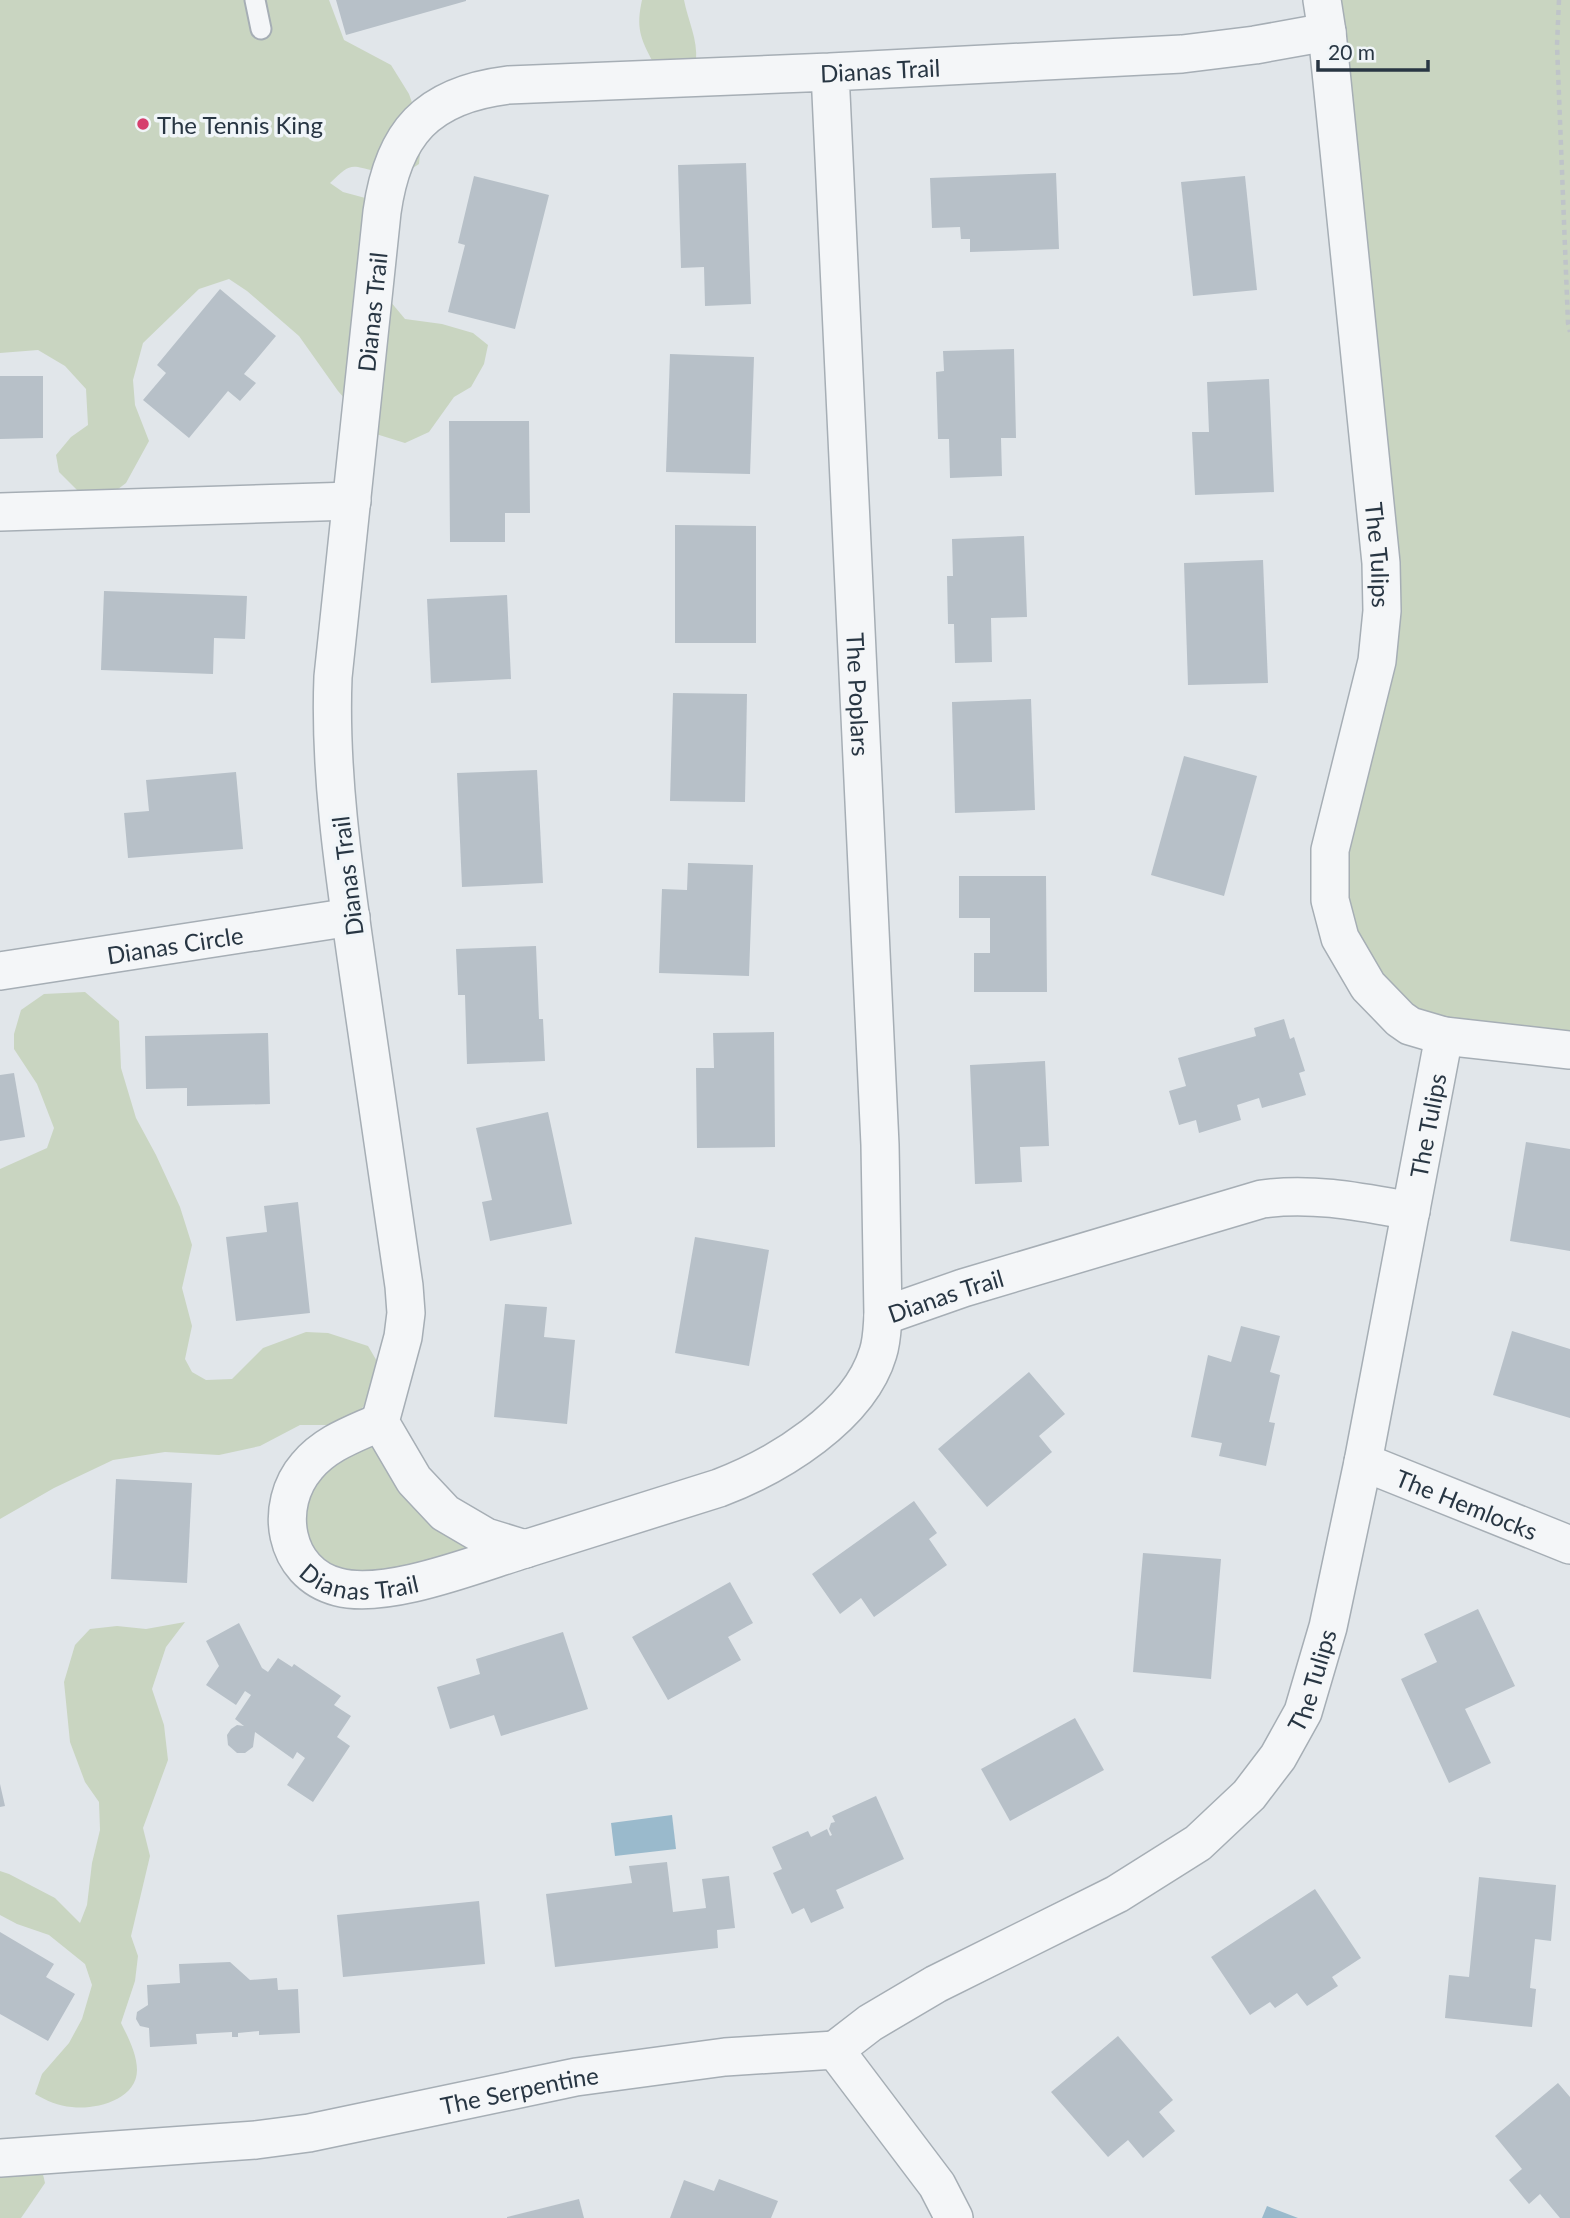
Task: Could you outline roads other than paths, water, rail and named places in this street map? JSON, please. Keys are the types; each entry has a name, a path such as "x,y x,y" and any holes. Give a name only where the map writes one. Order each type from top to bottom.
{"street":[{"name":"Dianas Trail","path":"1324,16 1255,45 1182,54 498,86 472,90 429,113 415,125 395,160 386,192 333,677 332,715 332,747 351,917 404,1286 403,1337 380,1422 339,1440 308,1464 297,1479 287,1510 290,1541 297,1556 309,1570 323,1581 337,1587 353,1590 407,1585 719,1488 750,1476 783,1458 820,1431 863,1384 877,1355 883,1316 964,1288 1262,1199 1289,1195 1315,1196 1411,1211"},
{"name":"The Tulips","path":"835,2050 870,2023 936,1984 1116,1894 1198,1843 1249,1795 1278,1757 1303,1712 1328,1628 1363,1462 1444,1036 1410,1026 1372,991 1360,976 1340,938 1330,900 1330,850 1377,661 1382,611 1381,562 1324,16"},
{"name":"The Poplars","path":"830,72 880,1132 883,1316"},
{"path":"0,512 352,501"},
{"name":"Dianas Circle","path":"0,971 351,917"},
{"path":"1444,1036 1570,1050"},
{"path":"380,1422 414,1480 445,1514 486,1537 526,1549"},
{"name":"The Hemlocks","path":"1363,1462 1570,1545"},
{"path":"835,2050 937,2185 954,2218"},
{"name":"The Serpentine","path":"0,2158 256,2140 309,2133 576,2077 725,2057 835,2050"}],"lane":[{"path":"255,0 261,29"}],"water":[{"path":"672,1815 676,1849 615,1856 611,1823"},
{"path":"1267,2206 1298,2218 1262,2218"}],"place":[{"name":"The Tennis King","path":"143,124"}]}
